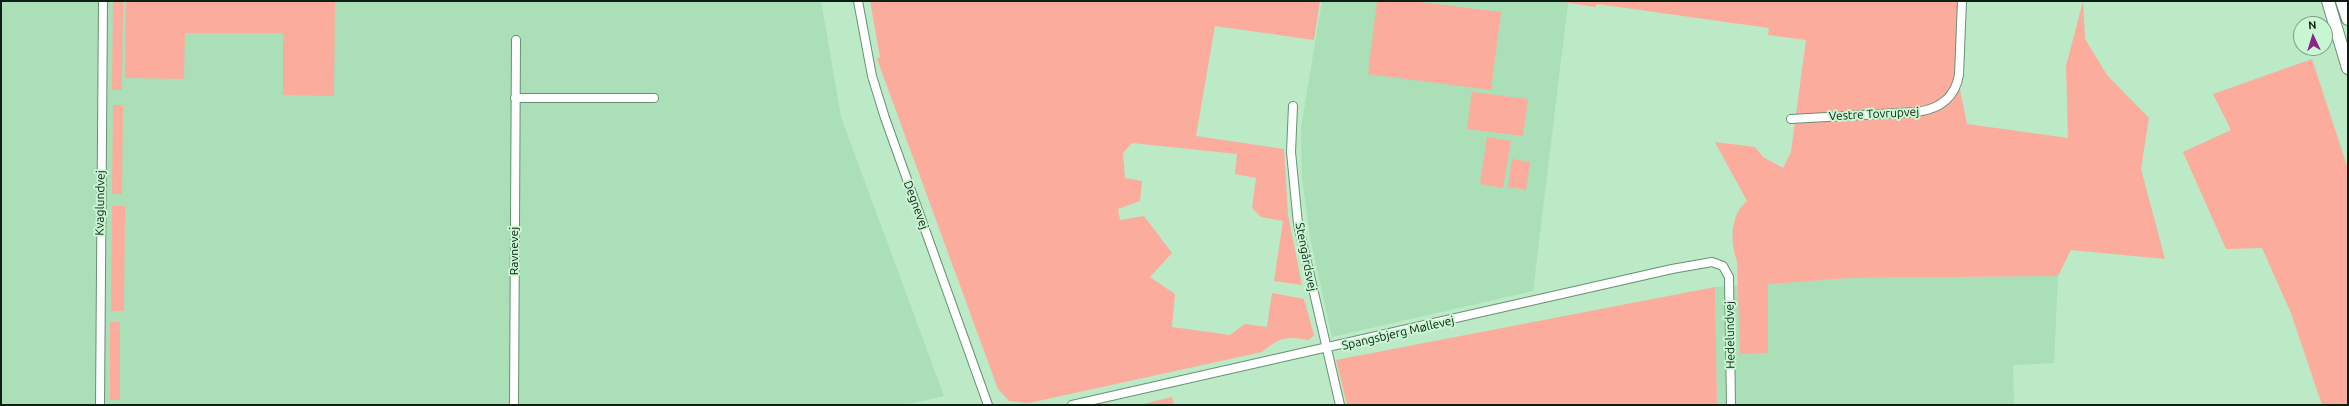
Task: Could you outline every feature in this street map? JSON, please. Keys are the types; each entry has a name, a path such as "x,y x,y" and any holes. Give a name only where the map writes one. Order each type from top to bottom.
{"highway":[{"path":"2328,1 2348,68"},
{"path":"2342,1 2348,19"}],"street":[{"name":"Kvaglundvej","path":"100,405 103,1"},
{"name":"Degnevej","path":"858,1 872,76 885,118 988,405"},
{"name":"Vestre Tovrupvej","path":"1791,119 1917,112 1932,109 1945,102 1957,85 1959,75 1962,1"},
{"name":"Ravnevej","path":"514,405 516,40"},
{"path":"515,98 654,98"},
{"name":"Stengårdsvej","path":"1294,106 1291,152 1300,232 1340,405"},
{"name":"Spangsbjerg Møllevej","path":"1072,405 1672,270 1712,262 1723,266"},
{"name":"Hedelundvej","path":"1723,266 1729,277 1731,405"}],"shaded area":[{"path":"1,1 821,1 841,117 944,396 905,405 1,405"},
{"path":"113,1 123,1 122,90 112,90"},
{"path":"126,1 335,1 334,96 283,95 283,33 185,33 184,79 125,78"},
{"path":"870,1 1320,1 1314,40 1215,26 1196,136 1284,149 1288,215 1302,285 1274,281 1283,221 1261,217 1252,208 1256,178 1235,174 1237,154 1132,143 1123,153 1125,178 1142,181 1140,201 1118,209 1120,220 1144,216 1172,253 1150,277 1175,294 1172,327 1230,335 1245,324 1267,327 1272,293 1304,299 1314,335 1309,340 1294,338 1284,339 1274,343 1262,352 1029,403 1009,401 998,389 877,59 880,57"},
{"path":"1322,1 1557,1 1568,3 1533,291 1332,337 1310,237 1302,177 1301,128"},
{"path":"1377,1 1413,1 1501,12 1491,90 1368,74"},
{"path":"1557,1 1958,1 1956,69 1967,124 2068,138 2066,66 2083,1 2085,39 2107,75 2149,118 2141,169 2165,259 2071,250 2058,276 1851,278 1768,284 1768,353 1740,354 1737,261 1733,246 1733,229 1737,214 1747,201 1715,142 1755,147 1763,157 1783,168 1791,152 1806,40 1768,35 1769,28 1597,4 1595,7"},
{"path":"2312,59 2348,169 2348,405 2322,405 2291,313 2262,248 2226,249 2183,152 2231,130 2213,94"},
{"path":"1472,92 1528,99 1523,136 1467,129"},
{"path":"113,105 123,105 122,194 112,194"},
{"path":"1487,137 1511,141 1503,188 1480,184"},
{"path":"1512,159 1530,162 1526,190 1508,187"},
{"path":"112,206 125,206 124,311 111,311"},
{"path":"2058,276 2054,363 2013,365 2014,405 1717,405 1715,287 1851,278"},
{"path":"1715,287 1717,405 1347,405 1336,360"},
{"path":"110,322 120,322 120,400 110,400"},
{"path":"1172,397 1174,405 1139,405"}]}
